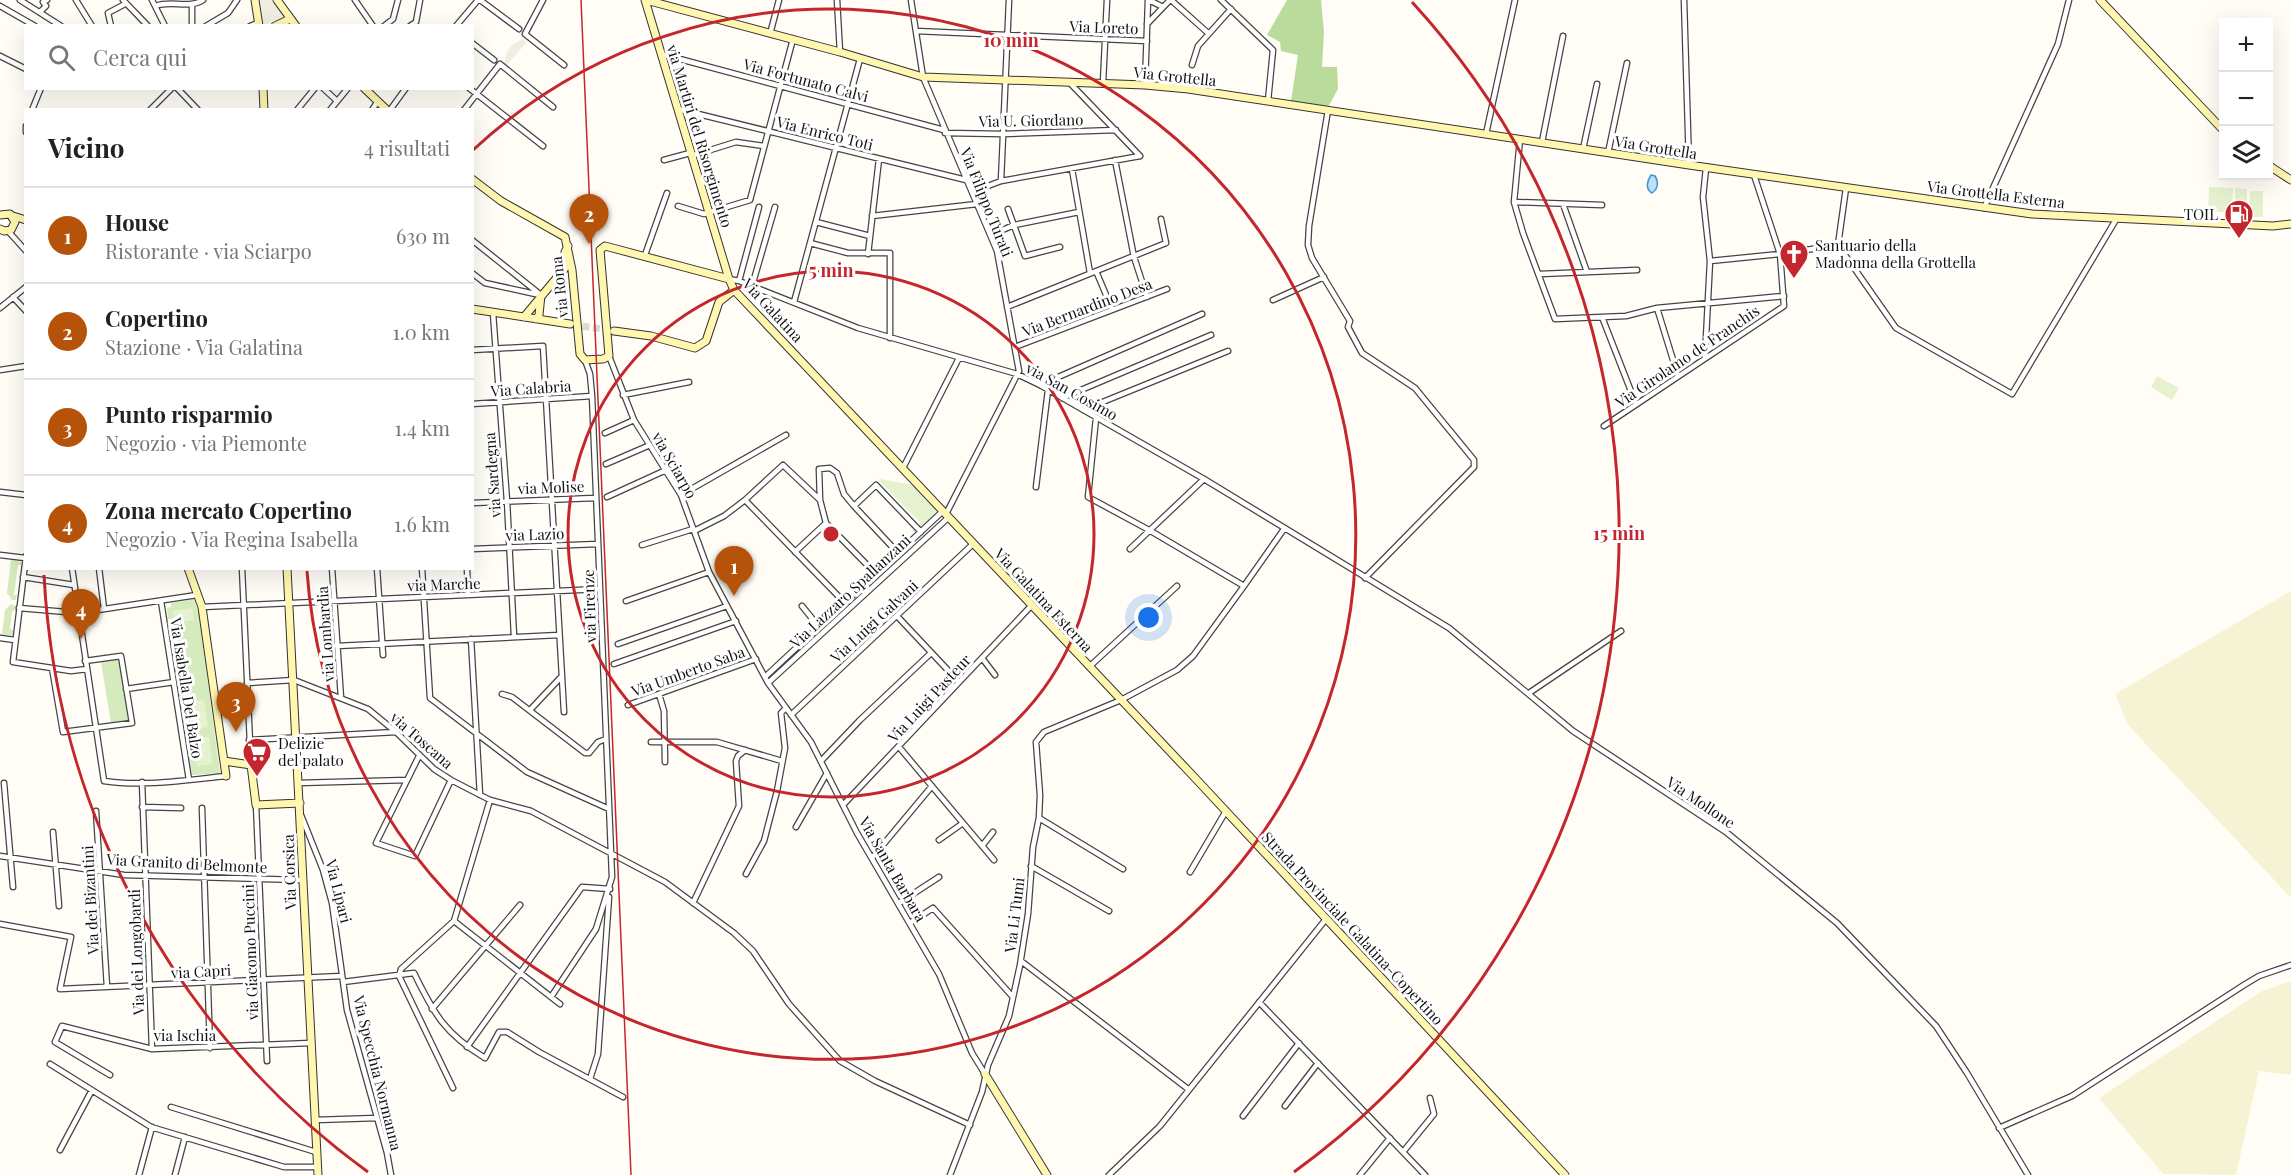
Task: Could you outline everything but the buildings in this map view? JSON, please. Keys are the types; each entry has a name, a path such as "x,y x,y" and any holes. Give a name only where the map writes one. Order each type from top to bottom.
{"street":[{"path":"20,0 58,24"},
{"path":"40,12 46,6 43,2 47,0"},
{"path":"76,0 91,24"},
{"path":"209,24 228,13 237,0"},
{"path":"255,0 258,24"},
{"path":"277,0 294,24"},
{"path":"355,0 372,24"},
{"path":"387,24 393,20 398,0"},
{"path":"412,24 416,21 420,0"},
{"path":"458,24 479,0 519,29"},
{"path":"543,0 525,34 564,65"},
{"name":"Via Grottella","path":"646,0 840,52 923,77 1145,85 1268,101 1706,168"},
{"name":"via Martiri del Risorgimento","path":"646,0 729,279"},
{"path":"770,34 779,0"},
{"path":"837,0 840,52"},
{"name":"Via Filippo Turati","path":"911,0 923,77 991,235 1000,263 1019,371 1017,374"},
{"path":"1001,181 1009,0"},
{"path":"1103,83 1107,0"},
{"path":"1145,85 1149,0 1163,7"},
{"path":"1148,24 1170,0 1208,33"},
{"path":"1221,0 1273,50 1268,101"},
{"path":"1486,134 1515,0"},
{"path":"1684,0 1689,165"},
{"path":"1984,208 2058,44 2069,0"},
{"path":"2100,0 2219,127"},
{"path":"164,24 154,3 192,4 204,1"},
{"path":"111,24 108,13 124,2 146,24"},
{"path":"192,4 192,24"},
{"path":"0,6 32,24"},
{"path":"1192,65 1198,46 1231,9"},
{"path":"279,24 290,19"},
{"name":"Via Loreto","path":"916,31 1147,41"},
{"path":"1542,142 1563,36"},
{"path":"678,206 704,214 750,200 793,39"},
{"path":"474,45 494,60"},
{"name":"Via Fortunato Calvi","path":"662,54 945,131"},
{"path":"0,56 24,68"},
{"path":"794,302 860,59"},
{"path":"1608,153 1626,63"},
{"path":"466,108 500,64 553,107"},
{"path":"972,192 1001,181 1140,156 1069,82"},
{"path":"1583,149 1597,84"},
{"path":"33,108 39,90"},
{"path":"152,108 170,90"},
{"path":"179,90 196,108"},
{"path":"263,90 264,108"},
{"path":"299,108 313,90"},
{"path":"325,90 337,101"},
{"path":"332,108 346,90"},
{"path":"366,90 386,108"},
{"path":"390,108 404,90"},
{"path":"471,90 543,146"},
{"path":"373,108 378,101"},
{"name":"Via Enrico Toti","path":"678,110 966,180"},
{"path":"1328,110 1313,196 1308,245 1312,258 1350,321 1348,327 1362,352 1415,388 1474,460 1474,467 1365,578"},
{"name":"Via U. Giordano","path":"945,131 1003,134 1116,130"},
{"path":"1520,139 1514,202 1523,233 1556,319 1626,316 1657,308 1784,296 1780,254 1754,175"},
{"path":"664,160 736,142 764,146"},
{"path":"868,254 879,159"},
{"path":"1115,160 1134,257 1147,297"},
{"path":"1705,357 1710,261 1703,197 1706,168"},
{"name":"Via Grottella Esterna","path":"1706,168 2032,214 2289,223"},
{"path":"2273,168 2290,180"},
{"path":"1072,169 1093,272 1112,309"},
{"name":"via Roma","path":"474,181 501,201 565,237 568,245 568,269 573,282 580,354 585,360"},
{"path":"1846,188 1838,245 1896,328 2012,394 2117,218"},
{"path":"645,255 667,193"},
{"path":"1514,202 1602,205"},
{"path":"872,216 977,204"},
{"path":"1563,204 1587,272"},
{"path":"739,281 759,207"},
{"path":"752,286 776,207"},
{"path":"1008,209 1025,256 1060,247"},
{"path":"991,235 1014,225 1079,212"},
{"path":"24,221 5,214 5,231 24,249"},
{"path":"1007,307 1166,243 1161,219"},
{"path":"816,222 870,236"},
{"path":"5,231 24,223"},
{"path":"474,242 541,295"},
{"path":"810,243 848,253 890,253 890,338"},
{"path":"1710,261 1838,245"},
{"name":"Via Galatina","path":"609,356 600,250 605,246 729,279 734,290 946,514"},
{"path":"555,281 563,277 568,269"},
{"path":"537,319 541,295 568,269"},
{"path":"1540,274 1637,270"},
{"path":"474,275 485,283 513,291 541,295"},
{"path":"513,291 520,277"},
{"path":"563,277 573,282"},
{"path":"1273,300 1324,277"},
{"name":"via San Cosimo","path":"729,279 890,338 1017,374 1204,479 1284,529"},
{"path":"0,308 24,289"},
{"name":"Via Bernardino Desa","path":"1015,347 1167,289"},
{"path":"614,331 668,340 694,348 706,341 719,302 734,290"},
{"name":"Via Girolamo de Franchis","path":"1604,426 1784,306 1784,296"},
{"path":"13,297 24,308"},
{"path":"524,317 538,304"},
{"path":"538,304 550,321"},
{"path":"1657,308 1678,376"},
{"path":"474,309 570,324"},
{"name":"via Sardegna","path":"493,313 514,636"},
{"path":"1040,385 1202,314"},
{"path":"1602,317 1636,404"},
{"path":"1062,398 1211,335"},
{"path":"474,350 543,346 564,712"},
{"path":"1083,410 1228,351"},
{"path":"585,360 596,360 609,356"},
{"name":"via Sciarpo","path":"609,356 634,420 681,495 709,572 768,684"},
{"path":"903,468 958,358"},
{"name":"via Firenze","path":"585,360 590,374 592,396 612,877 598,1054 590,1079"},
{"path":"0,370 24,366"},
{"path":"946,514 1017,374"},
{"path":"623,395 689,382"},
{"path":"1036,487 1048,390"},
{"name":"Via Calabria","path":"474,404 592,396"},
{"path":"1096,418 1088,497 1244,586"},
{"path":"605,433 634,420"},
{"path":"681,495 786,435"},
{"path":"606,464 650,445"},
{"path":"642,545 693,530 724,516 746,500 783,465 820,500"},
{"path":"876,574 826,523 820,500 819,470 830,468 837,473 844,494 898,553"},
{"path":"607,497 666,470"},
{"path":"1130,549 1204,479"},
{"path":"854,506 876,485 921,532"},
{"path":"0,492 24,495"},
{"name":"via Molise","path":"474,503 595,498"},
{"path":"746,500 845,603"},
{"name":"Via Lazzaro Spallanzani","path":"765,677 921,532 946,514"},
{"name":"Via Lazzaro Spallanzani","path":"768,684 946,514"},
{"name":"Via Galatina Esterna","path":"946,514 1030,606 1121,700"},
{"path":"795,552 826,523"},
{"path":"1121,700 1177,670 1193,656 1284,529"},
{"name":"Via Mollone","path":"1284,529 1449,628 1573,731 1726,832 1837,923 1936,1026 2028,1175"},
{"name":"via Lazio","path":"474,549 598,544"},
{"name":"Via Luigi Galvani","path":"791,715 973,544"},
{"path":"0,555 24,557"},
{"path":"24,568 13,662 70,671 87,669"},
{"path":"72,570 104,781 118,783 226,776 202,608 189,570"},
{"path":"99,570 104,609"},
{"path":"242,570 249,740 256,805 300,803"},
{"name":"Via Corsica","path":"287,570 317,1171"},
{"name":"via Lombardia","path":"332,570 341,698"},
{"path":"377,570 383,655"},
{"path":"422,570 429,698 527,772 609,809"},
{"path":"467,570 468,595"},
{"path":"626,601 709,572"},
{"path":"23,578 74,585"},
{"path":"1089,667 1177,586"},
{"name":"via Marche","path":"289,603 600,589"},
{"path":"19,608 78,613 197,595"},
{"name":"Via Isabella Del Balzo","path":"161,601 189,780"},
{"path":"202,608 289,603"},
{"path":"618,644 728,606"},
{"path":"802,606 819,627"},
{"name":"Via Luigi Pasteur","path":"843,805 1030,606"},
{"path":"897,616 959,681"},
{"path":"614,664 736,621"},
{"path":"1529,693 1621,631"},
{"path":"337,646 559,635"},
{"path":"0,638 15,640"},
{"path":"471,639 480,795"},
{"path":"821,761 860,720 931,653"},
{"path":"51,668 63,732 132,723 121,656 85,661"},
{"path":"982,658 995,675"},
{"name":"Via Umberto Saba","path":"628,705 756,659"},
{"path":"530,710 562,676"},
{"name":"via Toscana","path":"247,682 294,680 368,709 396,732 434,769 450,780 490,800 531,811 665,882 734,933 753,951 789,1004 840,1061 875,1081 970,1125"},
{"path":"126,689 174,682"},
{"name":"Via Santa Barbara","path":"768,684 811,742 872,858 939,974 972,1053 985,1074"},
{"path":"501,694 513,697 585,753 588,753 598,741 606,739"},
{"path":"658,694 664,711 665,762"},
{"name":"Strada Provinciale Galatina-Copertino","path":"1121,700 1565,1175"},
{"name":"Via Li Tumi","path":"950,1175 982,1092 985,1074 1009,1016 1021,961 1031,866 1039,818 1040,795 1036,742 1044,732 1121,700"},
{"path":"746,874 767,833 785,748 781,713 786,708"},
{"path":"249,740 396,732"},
{"path":"651,742 717,742 782,761"},
{"path":"899,747 994,860"},
{"path":"693,903 739,806 736,761 745,750"},
{"path":"419,756 376,843 415,856 450,780"},
{"path":"224,761 251,765"},
{"path":"796,827 827,773"},
{"path":"298,783 407,780"},
{"name":"Via dei Longobardi","path":"142,782 152,1048"},
{"path":"4,783 13,887"},
{"path":"872,858 932,786"},
{"path":"453,1088 399,976 400,969 454,921 490,800"},
{"name":"via Giacomo Puccini","path":"256,805 267,1061"},
{"path":"142,807 181,808"},
{"path":"202,808 210,1048"},
{"name":"Via dei Bizantini","path":"96,811 107,987"},
{"path":"1190,872 1226,812"},
{"name":"Via Lipari","path":"301,815 323,870 332,903 343,979"},
{"path":"1039,818 1123,869"},
{"path":"939,840 963,823"},
{"path":"53,831 59,906"},
{"path":"982,846 993,832"},
{"name":"Via Granito di Belmonte","path":"0,856 145,876 303,880"},
{"path":"1031,866 1109,911"},
{"path":"899,903 939,877"},
{"path":"467,1047 582,887 610,889 593,933 551,997"},
{"path":"432,1010 520,904"},
{"path":"910,923 933,908 1012,996"},
{"path":"1109,1175 1160,1126 1326,919"},
{"path":"454,921 560,1004"},
{"name":"via Capri","path":"0,924 71,937 60,989 399,976"},
{"path":"593,933 608,925"},
{"path":"1021,961 1188,1089"},
{"path":"1999,1128 2072,1096 2244,985 2259,976 2291,964"},
{"path":"399,976 414,974 432,1010 446,1029 467,1047 485,1058 499,1032 507,1032 539,1052 623,1097"},
{"name":"Via Specchia Normanna","path":"343,979 347,1010 391,1175"},
{"path":"1259,1002 1425,1175"},
{"name":"via Ischia","path":"110,1076 55,1042 62,1026 152,1048 210,1048 311,1043"},
{"path":"1243,1116 1299,1043"},
{"path":"1285,1106 1318,1063"},
{"path":"50,1064 152,1127 284,1167 317,1171"},
{"path":"985,1074 1047,1175"},
{"path":"60,1150 92,1090"},
{"path":"1403,1152 1434,1114 1430,1098"},
{"path":"171,1107 316,1152"},
{"path":"315,1120 377,1118"},
{"path":"139,1175 152,1127"},
{"path":"175,1175 185,1137"},
{"path":"1360,1175 1390,1138"}],"shaded area":[{"path":"258,0 275,0 284,14 282,19 262,24"},
{"path":"523,38 527,42 507,65 504,63 511,46"},
{"path":"2291,591 2291,898 2128,725 2115,694"},
{"path":"2291,981 2291,1075 2259,1071 2236,1175 2163,1174 2099,1098 2262,991"}],"green space":[{"path":"1287,0 1321,0 1324,32 1322,67 1337,67 1338,89 1328,107 1291,101 1298,55 1281,51 1280,42 1267,35"},
{"path":"2209,187 2233,188 2232,212 2208,212"},
{"path":"2235,188 2247,189 2247,214 2235,214"},
{"path":"2250,191 2263,191 2263,217 2249,217"},
{"path":"2157,376 2179,388 2172,400 2151,387"},
{"path":"880,479 914,485 936,509 936,513 921,528 919,521 879,481"},
{"path":"11,559 21,562 21,565 18,565 14,595 17,595 16,600 12,600 7,593"},
{"path":"194,599 199,615 220,773 192,775 187,741 190,740 183,697 179,698 175,666 179,664 167,608 171,607 171,603"},
{"path":"11,604 16,606 16,611 12,611 10,629 13,630 13,635 2,635 5,610"},
{"path":"192,608 194,620 174,623 173,611"},
{"path":"118,659 128,720 111,723 101,662"},
{"path":"204,700 208,727 192,729 188,702"},
{"path":"209,737 212,764 197,766 193,739"}],"water":[{"path":"1651,175 1655,176 1657,183 1652,193 1647,185"}],"tunnel":[{"path":"572,325 611,330"}],"railway":[{"path":"581,0 631,1175"}],"place":[{"name":"TOIL","path":"2239,240"},
{"name":"Copertino","path":"589,244"},
{"name":"Santuario della Madonna della Grottella","path":"1794,280"},
{"name":"House","path":"734,596"},
{"name":"Zona mercato Copertino","path":"81,639"},
{"name":"Punto risparmio","path":"236,732"},
{"name":"Delizie del palato","path":"257,778"}]}
